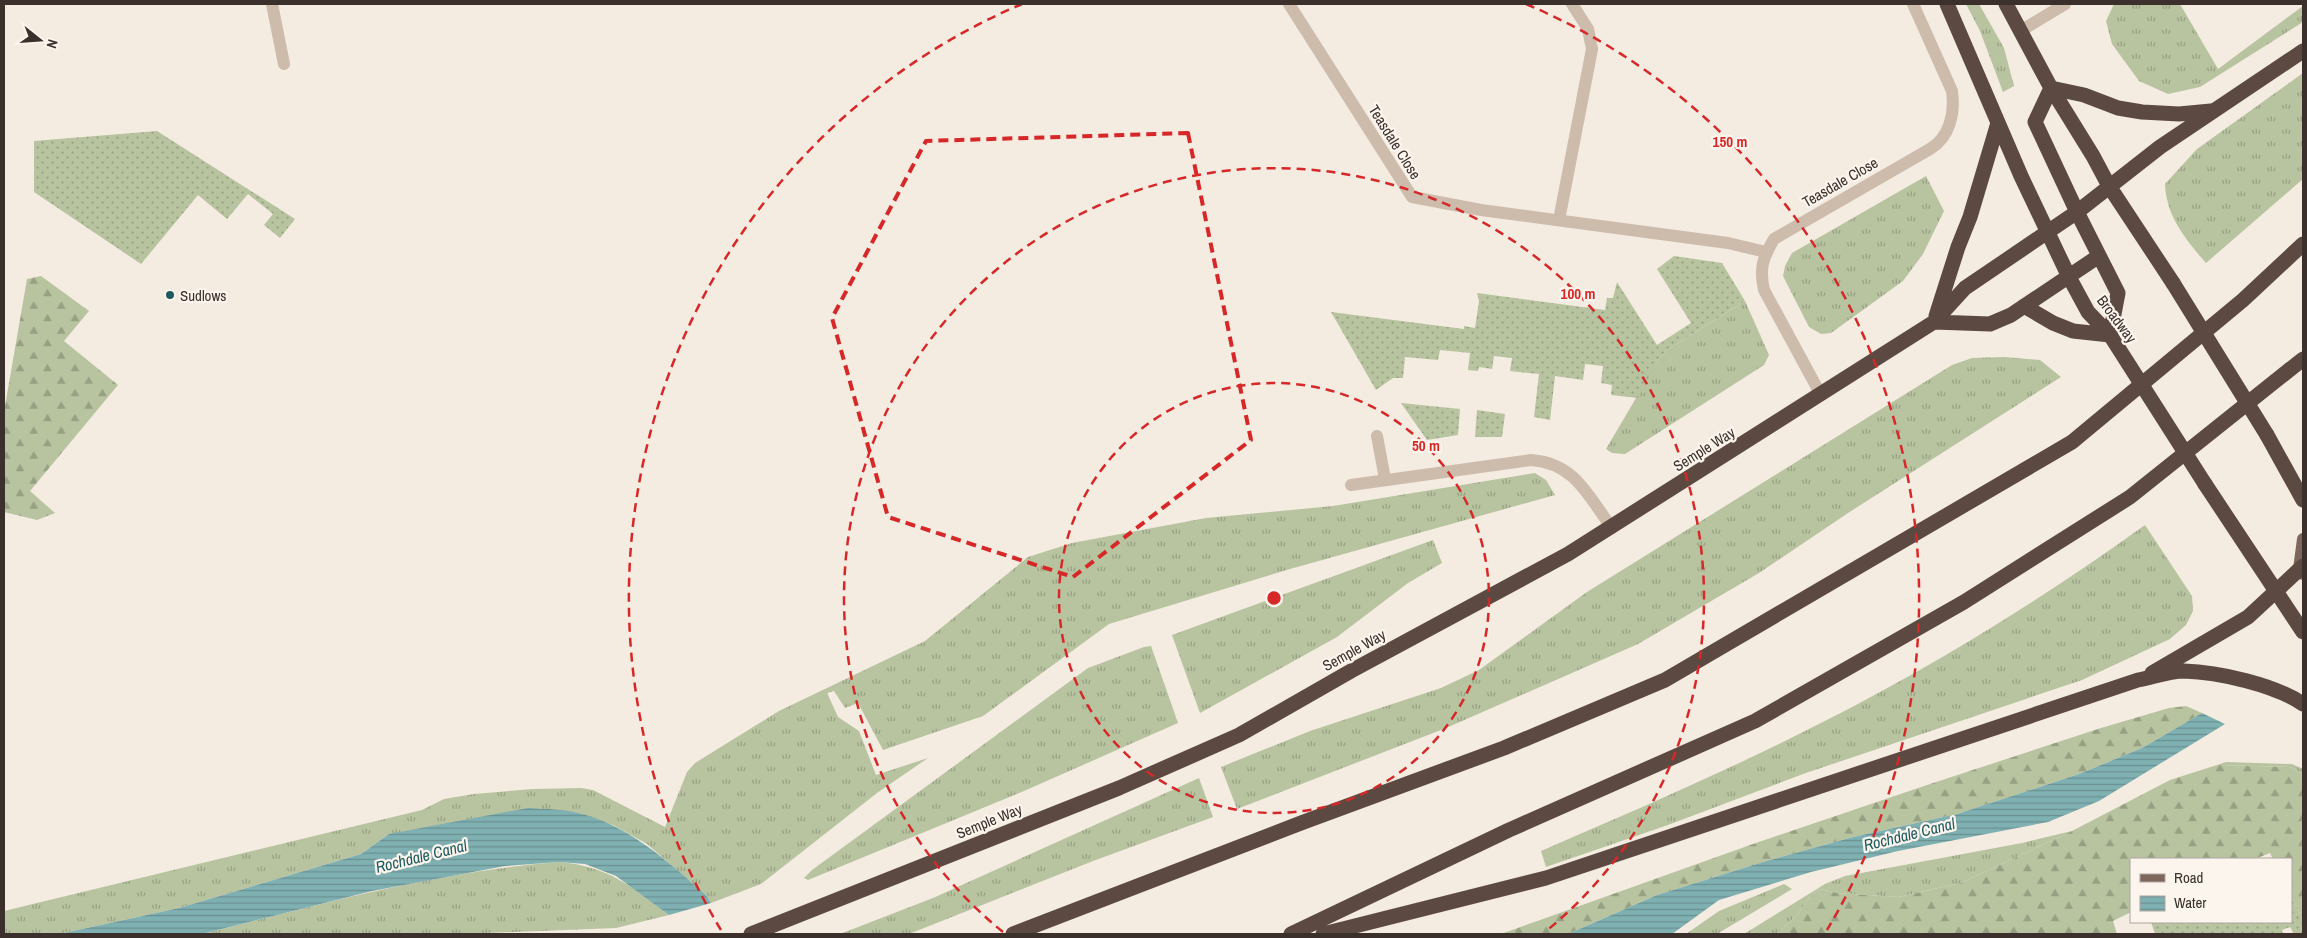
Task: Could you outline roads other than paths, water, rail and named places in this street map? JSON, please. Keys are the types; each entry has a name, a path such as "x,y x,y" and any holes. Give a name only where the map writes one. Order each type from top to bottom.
{"highway":[{"name":"Broadway","path":"1947,4 1998,124 2069,277 2088,312 2110,335 2205,484 2303,632"},
{"path":"2006,4 2022,30 2051,88 2093,156 2109,186 2173,283 2267,435 2303,500"},
{"name":"Semple Way","path":"751,934 1119,788 1239,735 1351,671 1568,554 1612,528 1934,322 1965,288 2076,212 2160,147 2303,51"},
{"path":"2051,88 2084,95 2118,108 2142,112 2179,114 2214,111"},
{"path":"2024,306 2053,323 2073,331 2110,335 2118,293 2076,212 2035,122 2051,88"},
{"path":"1998,124 1970,217 1958,247 1934,322 1990,324 2024,306 2099,256"},
{"path":"1013,934 1301,823 1504,748 1665,680 2072,442 2243,300 2303,244"},
{"path":"1290,934 1509,830 1755,722 1964,602 2130,497 2303,359"},
{"path":"2138,680 2248,618 2275,591 2302,570"},
{"path":"1323,934 1546,878 2138,680 2183,671 2206,673 2257,685 2293,697 2303,704"}],"main road":[{"path":"2302,570 2303,539"}],"street":[{"path":"272,4 284,64"},
{"name":"Teasdale Close","path":"1289,4 1412,197 1481,210 1728,243 1766,252 1774,240 1790,229 1936,146 1949,127 1954,106 1952,91 1912,4"},
{"path":"1559,220 1592,49 1588,29 1572,4"},
{"path":"2022,30 2058,5"},
{"path":"1766,252 1760,274 1764,290 1821,395"},
{"path":"1377,436 1385,479"},
{"path":"1351,485 1385,479 1542,460 1557,465 1576,477 1612,528"}],"water":[{"name":"Rochdale Canal","path":"2202,713 2225,724 2099,801 2048,822 1898,851 1811,872 1719,900 1672,934 1568,934 1657,895 1763,862 1853,837 1957,814 2079,774 2142,748"},
{"name":"Rochdale Canal","path":"528,808 574,812 612,825 629,834 661,857 706,895 711,903 669,915 616,876 585,864 559,862 505,866 372,891 202,934 59,934 179,908 361,854 389,834"}],"place":[{"name":"Sudlows","path":"170,295"}]}
